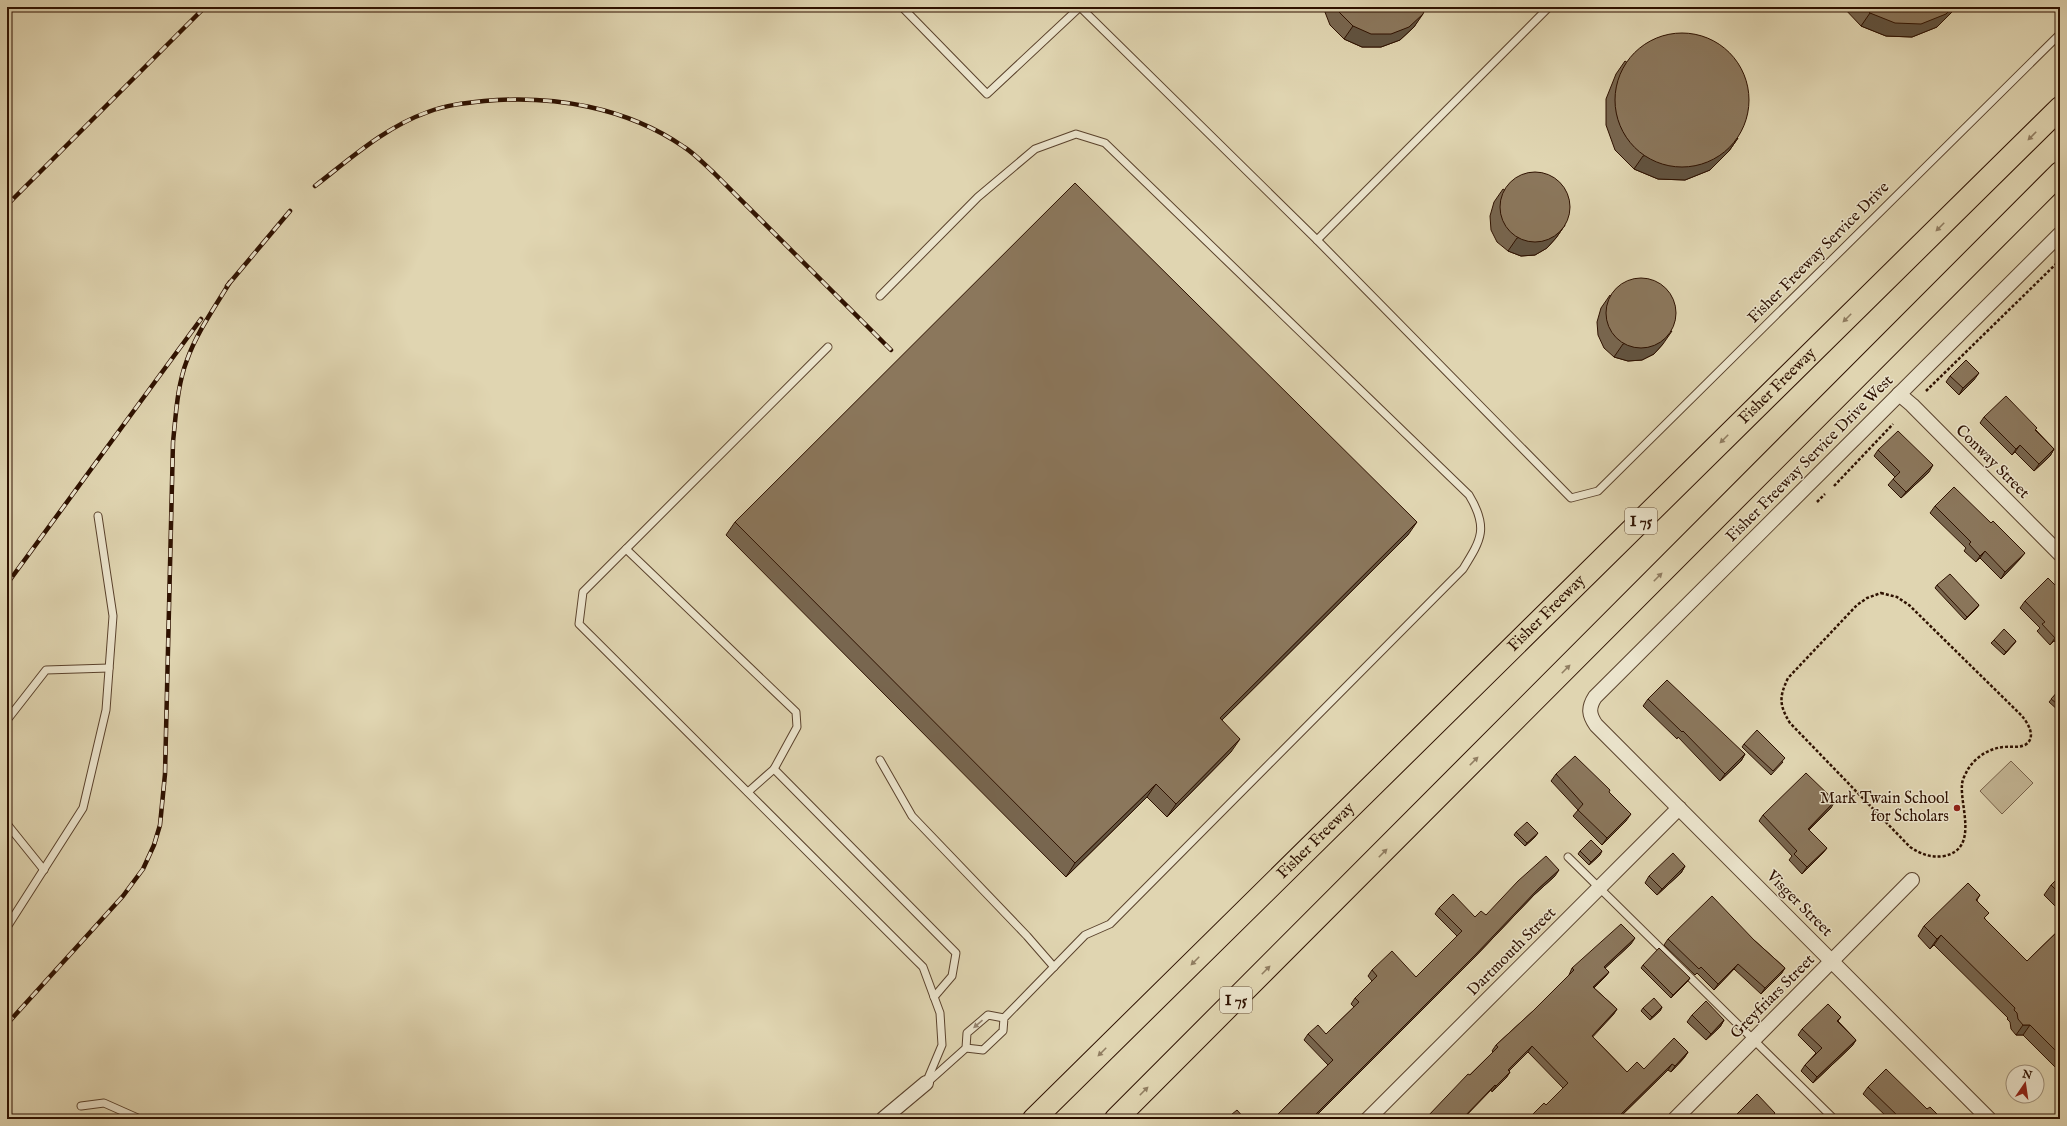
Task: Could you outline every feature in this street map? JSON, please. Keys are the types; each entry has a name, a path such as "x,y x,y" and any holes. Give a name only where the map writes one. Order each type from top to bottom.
{"highway":[{"name":"Fisher Freeway","path":"1034,1119 2060,108"},
{"name":"I 75","path":"1116,1119 2060,173"}],"street":[{"name":"Fisher Freeway Service Drive West","path":"1590,711 1591,704 1595,697 2060,234"},
{"name":"Conway Street","path":"1899,394 1912,405 2060,554"},
{"name":"Visger Street","path":"1590,711 1590,717 1596,725 1987,1118"},
{"name":"Dartmouth Street","path":"1368,1119 1679,808"},
{"name":"Greyfriars Street","path":"1675,1119 1912,880"},
{"path":"883,1119 926,1083"}],"lane":[{"path":"902,7 987,94 1080,7 1317,240 1549,7"},
{"name":"Fisher Freeway Service Drive","path":"1317,240 1571,498 1598,491 2060,34"},
{"path":"880,296 978,198 1035,149 1076,134 1105,144 1469,496 1476,507 1481,527 1480,542 1463,569 1110,924 1085,935 1004,1018 1003,1031 983,1050 966,1048"},
{"path":"828,347 583,592 579,624 923,967 940,1013 942,1045 926,1083"},
{"path":"7,927 83,808 106,710 113,616 98,516"},
{"path":"626,549 796,712 797,728 774,769 748,792"},
{"path":"7,720 46,670 109,668"},
{"path":"880,760 912,816 1027,936 1054,967"},
{"path":"774,769 956,953 952,976 934,997"},
{"path":"7,824 44,870"},
{"path":"1568,857 1834,1119"},
{"path":"926,1083 966,1048 967,1033 988,1015 1004,1018"},
{"path":"81,1106 104,1103 140,1119"}],"path":[{"path":"1834,486 1912,405 2060,260"},
{"path":"1817,502 1825,494"},
{"path":"1881,593 1897,597 1909,605 2022,716 2028,723 2030,731 2030,738 2026,744 2018,747 2003,747 1990,750 1976,758 1967,770 1962,783 1966,833 1960,846 1950,855 1938,857 1922,855 1910,846 1790,723 1781,710 1781,692 1788,678 1857,605 1867,598 1881,593"}],"shaded area":[{"path":"2011,761 2033,783 2002,814 1980,791"}],"building":[{"path":"1337,7 1426,7 1423,14 1409,27 1391,34 1371,34 1353,26 1339,12"},
{"path":"1865,7 1953,7 1946,14 1921,24 1895,23 1870,13"},
{"path":"1689,33 1714,41 1725,48 1734,57 1744,74 1748,87 1748,113 1744,126 1734,143 1725,152 1708,162 1695,166 1675,167 1650,159 1639,152 1630,143 1620,126 1616,113 1615,93 1623,68 1630,57 1639,48 1656,38 1669,34"},
{"path":"1528,172 1542,172 1555,178 1564,187 1570,200 1568,220 1560,232 1542,242 1528,242 1515,236 1506,227 1500,214 1500,200 1506,187 1515,178"},
{"path":"1075,183 1417,522 1220,718 1240,739 1176,804 1156,784 1075,863 735,522"},
{"path":"1634,278 1648,278 1661,284 1670,293 1674,299 1676,313 1674,327 1666,338 1655,346 1648,348 1634,348 1627,346 1616,338 1608,327 1606,320 1606,306 1608,299 1616,288 1627,280"},
{"path":"1966,360 1979,373 1963,388 1950,376"},
{"path":"2006,396 2037,428 2035,430 2054,449 2039,464 2020,445 2016,449 1984,417"},
{"path":"1898,431 1933,465 1906,492 1893,479 1900,472 1878,450"},
{"path":"1954,487 1991,523 1993,521 2025,553 2005,572 1985,551 1980,556 1969,544 1971,542 1935,506"},
{"path":"1950,574 1979,605 1967,617 1937,585"},
{"path":"2048,578 2060,590 2060,635 2059,634 2055,638 2042,624 2045,622 2025,601"},
{"path":"2004,629 2016,641 2006,652 1994,640"},
{"path":"1667,680 1745,754 1725,774 1683,731 1682,732 1648,699"},
{"path":"2060,689 2060,706 2051,699"},
{"path":"1757,730 1785,758 1773,771 1744,744"},
{"path":"1575,756 1610,790 1609,792 1631,814 1607,838 1578,810 1583,804 1556,774"},
{"path":"1806,773 1835,801 1808,829 1827,848 1807,867 1794,854 1797,851 1763,815"},
{"path":"1527,822 1538,833 1527,843 1516,832"},
{"path":"1591,840 1602,851 1591,862 1580,851"},
{"path":"1673,853 1685,866 1662,889 1649,876"},
{"path":"1546,856 1559,870 1538,889 1476,954 1311,1119 1273,1119 1333,1060 1308,1034 1318,1025 1326,1034 1359,1002 1355,998 1377,976 1372,970 1392,951 1416,977 1462,931 1439,908 1453,894 1475,917 1481,911 1486,915 1518,881"},
{"path":"2060,876 2060,894 2051,885"},
{"path":"1968,883 1980,895 1976,900 1989,913 1984,918 2027,961 2060,929 2060,1055 2030,1025 2023,1025 2018,1019 2017,1013 2014,1010 2015,1008 1941,935 1937,939 1924,926"},
{"path":"1712,896 1754,940 1785,968 1765,988 1738,964 1718,984 1701,967 1699,969 1668,939"},
{"path":"1621,924 1635,938 1604,967 1609,972 1593,987 1617,1009 1592,1036 1627,1072 1637,1062 1644,1069 1674,1038 1688,1052 1675,1066 1672,1064 1616,1119 1532,1119 1533,1118 1531,1116 1544,1103 1546,1105 1568,1083 1532,1046 1508,1070 1510,1072 1496,1086 1495,1085 1462,1119 1423,1119 1426,1116 1427,1117 1468,1074 1470,1075 1498,1047 1496,1045 1574,970 1572,968"},
{"path":"1659,948 1690,978 1673,995 1643,965"},
{"path":"1654,998 1662,1007 1652,1017 1643,1008"},
{"path":"1706,1001 1724,1020 1711,1034 1692,1015"},
{"path":"1828,1004 1841,1017 1837,1021 1856,1040 1817,1077 1805,1065 1822,1048 1802,1029"},
{"path":"1886,1069 1927,1109 1930,1107 1942,1119 1901,1119 1868,1087"},
{"path":"1757,1094 1775,1113 1770,1119 1730,1119 1735,1114 1736,1115"},
{"path":"1237,1110 1245,1119 1226,1119"}],"railway":[{"path":"7,205 205,7"},
{"path":"315,186 368,144 397,126 412,118 442,108 484,101 537,100 563,102 614,113 662,133 696,156 891,350"},
{"path":"227,286 290,211"},
{"path":"7,1024 123,896 143,869 154,845 160,825 165,774 173,442 177,401 181,380 191,350 230,282"},
{"path":"7,584 201,319"}],"place":[{"name":"Mark Twain School for Scholars","path":"1957,808"}]}
